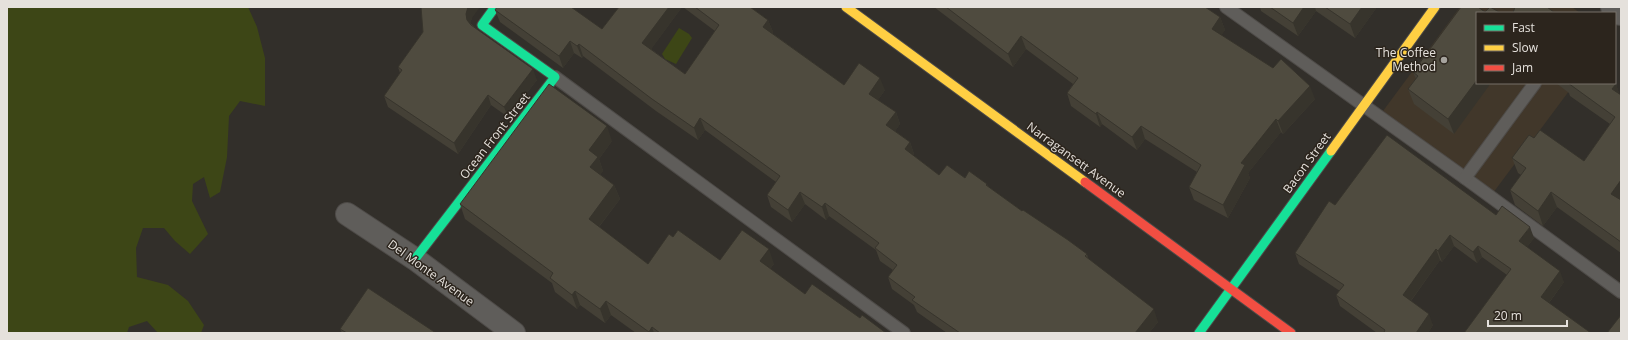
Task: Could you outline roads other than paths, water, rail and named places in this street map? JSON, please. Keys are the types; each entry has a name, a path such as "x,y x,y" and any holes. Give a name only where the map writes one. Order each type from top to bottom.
{"street":[{"path":"495,7 482,25 555,77"},
{"name":"Narragansett Avenue","path":"846,7 1291,333"},
{"name":"Bacon Street","path":"1199,333 1435,7"},
{"path":"1612,7 1621,14"},
{"name":"Ocean Front Street","path":"415,259 555,77"},
{"name":"Del Monte Avenue","path":"347,214 415,259 514,333"}],"lane":[{"path":"1226,7 1466,178 1621,292"},
{"path":"555,77 904,333"},
{"path":"1466,178 1534,84"}],"place":[{"name":"The Coffee Method","path":"1444,60"}]}
